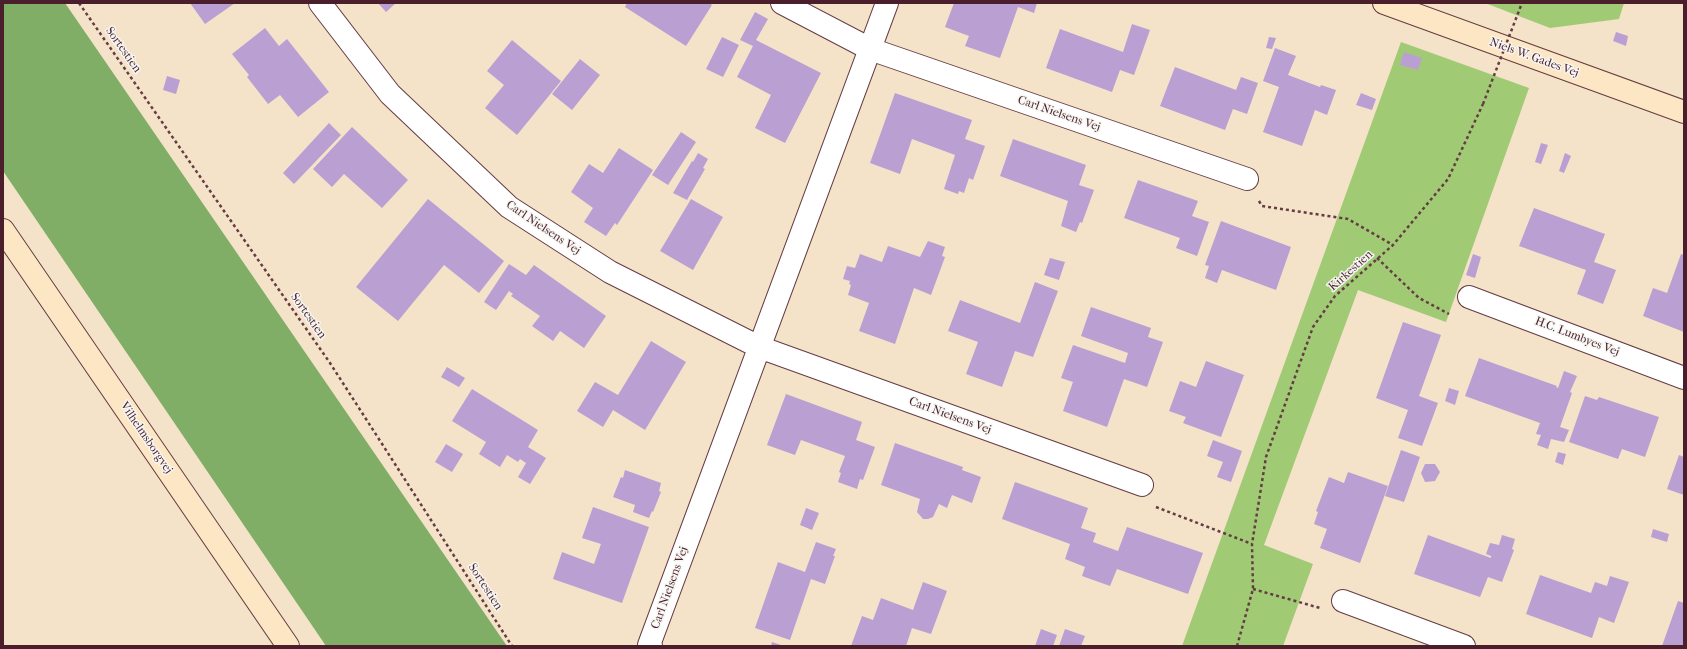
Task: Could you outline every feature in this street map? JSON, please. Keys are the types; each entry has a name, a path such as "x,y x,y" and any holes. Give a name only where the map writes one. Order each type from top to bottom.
{"street":[{"name":"Carl Nielsens Vej","path":"320,3 390,94 509,207 610,272 759,347 1142,485"},
{"name":"Carl Nielsens Vej","path":"782,3 870,49 1247,179"},
{"name":"Carl Nielsens Vej","path":"651,646 649,645 887,3"},
{"name":"Niels W. Gades Vej","path":"1384,3 1684,112"},
{"name":"Vilhelmsborgvej","path":"3,230 288,646"},
{"name":"H.C. Lumbyes Vej","path":"1469,297 1684,378"},
{"path":"1343,602 1464,646"}],"path":[{"name":"Sortestien","path":"79,3 330,363 512,646"},
{"name":"Kirkestien","path":"1237,646 1253,589 1252,544 1266,457 1313,327 1335,296 1393,245 1448,178 1483,104 1522,3"},
{"path":"1247,179 1262,206 1348,219 1393,245"},
{"path":"1377,258 1419,298 1449,314 1469,297"},
{"path":"1142,485 1146,503 1252,544"},
{"path":"1253,589 1327,611 1343,602"}],"green space":[{"path":"3,3 65,3 507,646 326,646 3,171"},
{"path":"1485,3 1624,3 1619,19 1550,28"},
{"path":"1401,42 1529,88 1446,322 1358,290 1264,545 1313,564 1283,646 1182,646"}],"building":[{"path":"190,3 235,3 205,24"},
{"path":"378,3 396,3 386,12"},
{"path":"627,3 709,3 712,5 686,46 625,7"},
{"path":"954,3 1037,3 1034,13 1018,7 1000,58 965,46 969,36 945,27"},
{"path":"755,12 768,19 756,40 821,73 785,143 755,128 771,95 737,77 753,46 740,40"},
{"path":"1132,24 1150,30 1134,75 1120,70 1112,92 1046,68 1060,29 1123,52"},
{"path":"265,28 279,46 287,39 329,92 298,117 280,95 268,104 247,77 249,75 232,54"},
{"path":"1616,32 1628,36 1626,46 1613,41"},
{"path":"722,37 739,45 723,77 706,69"},
{"path":"1269,37 1276,38 1272,49 1266,48"},
{"path":"512,40 561,81 517,135 485,108 504,85 487,71"},
{"path":"1275,48 1296,56 1288,75 1320,87 1321,85 1336,90 1327,115 1315,110 1302,146 1263,132 1279,87 1263,81"},
{"path":"1404,52 1422,58 1418,70 1400,65"},
{"path":"580,59 600,75 572,110 552,94"},
{"path":"1175,67 1236,90 1241,77 1258,83 1247,114 1233,109 1225,130 1160,106"},
{"path":"167,76 180,80 176,94 163,90"},
{"path":"895,93 972,120 965,139 985,146 973,180 969,178 964,193 959,191 958,194 944,189 955,155 912,139 900,174 870,163"},
{"path":"1361,93 1376,99 1372,110 1356,105"},
{"path":"329,123 341,135 294,184 283,173"},
{"path":"352,127 408,180 382,208 344,174 332,187 313,169"},
{"path":"681,132 696,142 668,185 652,175"},
{"path":"1013,139 1086,165 1079,185 1094,190 1082,223 1080,222 1076,232 1061,226 1068,201 1000,176"},
{"path":"1541,143 1548,145 1541,164 1535,162"},
{"path":"619,148 653,170 617,225 615,223 606,236 584,222 593,208 571,192 589,164 603,173"},
{"path":"698,153 708,159 703,168 705,169 687,200 673,193"},
{"path":"1565,153 1571,156 1564,173 1559,171"},
{"path":"1138,180 1198,201 1192,216 1209,222 1197,256 1176,248 1180,238 1124,218"},
{"path":"428,199 504,261 479,293 444,265 398,321 356,287"},
{"path":"691,199 723,217 693,270 660,251"},
{"path":"1534,208 1605,234 1594,262 1616,270 1603,304 1577,294 1586,270 1519,246"},
{"path":"1221,221 1291,247 1276,290 1222,270 1217,283 1205,278 1209,266 1205,265"},
{"path":"928,241 945,247 942,256 945,257 931,295 914,288 895,344 859,331 869,303 848,295 851,285 849,284 850,281 843,279 847,266 855,268 860,254 882,262 888,246 920,257"},
{"path":"1473,254 1481,257 1475,278 1466,275"},
{"path":"1681,254 1684,255 1684,332 1643,316 1653,288 1667,293"},
{"path":"1050,258 1065,262 1059,280 1044,275"},
{"path":"509,264 526,275 534,265 606,316 584,348 560,331 553,341 532,326 540,316 511,296 513,294 509,291 496,310 484,302"},
{"path":"1035,282 1058,291 1033,357 1015,351 1002,387 966,374 978,342 948,331 960,300 1020,323"},
{"path":"1091,307 1151,328 1148,337 1163,342 1147,387 1124,379 1107,427 1063,411 1073,382 1061,378 1073,345 1125,363 1128,353 1081,336"},
{"path":"1403,322 1441,335 1419,396 1438,403 1422,446 1398,438 1408,410 1376,398"},
{"path":"651,341 686,362 645,430 613,410 603,427 577,411 595,382 618,395"},
{"path":"1479,358 1557,386 1556,387 1558,388 1564,371 1577,376 1570,392 1572,393 1560,427 1569,430 1564,442 1551,439 1548,449 1537,445 1541,435 1536,434 1540,423 1465,396"},
{"path":"1206,361 1244,375 1221,437 1183,423 1186,417 1169,411 1180,381 1196,387"},
{"path":"447,367 465,378 459,387 441,377"},
{"path":"1449,388 1459,391 1455,405 1445,401"},
{"path":"472,389 538,430 528,447 546,458 530,484 518,477 526,463 520,459 518,462 507,455 500,467 479,454 486,442 452,421"},
{"path":"786,394 862,422 856,440 875,447 863,480 860,479 857,489 838,482 841,473 839,472 845,456 801,440 795,455 767,445"},
{"path":"1585,396 1597,400 1599,397 1659,417 1645,457 1622,449 1618,459 1569,442"},
{"path":"1213,440 1242,451 1231,482 1217,477 1223,462 1207,456"},
{"path":"895,443 963,467 962,470 981,477 972,503 952,495 947,508 939,504 933,517 923,519 917,512 920,499 881,485"},
{"path":"446,444 463,454 452,472 435,462"},
{"path":"1401,450 1420,457 1404,502 1385,496"},
{"path":"1558,452 1566,454 1563,465 1555,462"},
{"path":"1679,455 1684,457 1684,495 1667,489"},
{"path":"1425,464 1435,464 1440,472 1435,481 1425,482 1421,473"},
{"path":"625,470 661,483 659,491 661,492 649,518 633,512 635,505 613,497 621,477 623,478"},
{"path":"1348,472 1388,486 1360,563 1320,548 1327,529 1314,524 1318,512 1316,511 1329,477 1344,483"},
{"path":"1015,482 1088,508 1081,528 1096,533 1093,542 1118,551 1127,527 1203,553 1188,594 1117,569 1110,586 1082,576 1085,567 1065,559 1070,544 1002,519"},
{"path":"593,507 649,527 622,603 553,579 562,552 594,564 601,544 582,538"},
{"path":"806,508 819,513 812,530 800,525"},
{"path":"1653,529 1669,534 1667,542 1651,537"},
{"path":"1428,535 1491,558 1491,556 1486,554 1490,543 1499,545 1502,535 1515,539 1512,549 1514,550 1502,582 1488,577 1480,597 1414,574"},
{"path":"816,542 836,549 833,556 835,556 825,584 811,579 790,640 755,628 778,562 805,572"},
{"path":"1540,575 1591,593 1595,582 1607,586 1610,576 1629,582 1614,623 1599,617 1592,638 1526,614"},
{"path":"923,582 947,591 931,634 912,628 906,646 851,646 862,616 873,620 881,598 913,610"},
{"path":"1678,601 1684,603 1684,646 1662,646"},
{"path":"1041,629 1057,635 1053,646 1035,646"},
{"path":"1065,629 1085,636 1081,646 1059,646"},
{"path":"772,642 784,646 771,646"}]}
